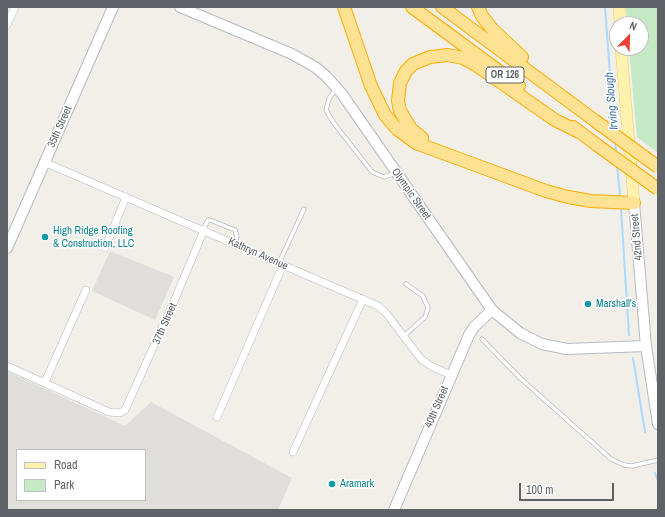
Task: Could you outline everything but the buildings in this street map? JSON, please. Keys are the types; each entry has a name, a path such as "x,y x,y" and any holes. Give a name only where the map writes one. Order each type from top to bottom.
{"highway":[{"path":"344,7 371,86 385,115 397,129 416,143 546,191 591,201 634,203"},
{"name":"OR 126","path":"412,7 658,189"},
{"name":"OR 126","path":"442,7 658,167"},
{"path":"478,7 482,16 492,29 544,75 562,95"},
{"path":"450,155 411,129 400,112 398,101 400,83 406,71 413,64 430,57 448,55 463,58 555,120 579,132"}],"main road":[{"name":"35th Street","path":"7,248 113,7"},
{"name":"Olympic Street","path":"180,7 304,60 326,76 337,87 492,310 520,333 555,347 579,350 646,346"},
{"name":"42nd Street","path":"622,56 646,346 658,424"},
{"name":"40th Street","path":"394,510 469,335 474,327 492,310"}],"street":[{"path":"7,25 15,7"},
{"name":"Kathryn Avenue","path":"44,162 378,306 386,313 421,359 431,366 451,375"},
{"path":"105,248 126,197"},
{"name":"37th Street","path":"44,382 109,412 120,412 125,410 129,404 203,230"},
{"path":"217,417 281,264"},
{"path":"7,366 44,382 86,290"},
{"path":"294,452 363,300"}],"lane":[{"path":"337,87 329,100 326,110 333,122 372,172 384,177 397,172"},
{"path":"281,264 304,209"},
{"path":"203,230 208,220 235,230 237,237 234,244"},
{"path":"404,336 425,317 428,308 423,296 406,284"},
{"path":"482,339 520,378 611,459 624,465 632,466 658,460"}],"shaded area":[{"path":"110,251 174,277 155,320 92,291"},
{"path":"7,371 125,426 151,402 292,478 278,510 7,510"}],"green space":[{"path":"626,7 658,7 658,153 637,137 630,56 649,56 649,16 627,16"}],"waterway":[{"name":"Irving Slough","path":"605,7 614,128"},
{"name":"Irving Slough","path":"615,141 616,152"},
{"name":"Irving Slough","path":"617,165 620,195"},
{"name":"Irving Slough","path":"621,209 629,335"},
{"name":"Irving Slough","path":"633,358 645,432"},
{"name":"Irving Slough","path":"655,473 658,481"}],"place":[{"name":"High Ridge Roofing & Construction, LLC","path":"45,237"},
{"name":"Marshall's","path":"588,304"},
{"name":"Aramark","path":"332,484"}]}
